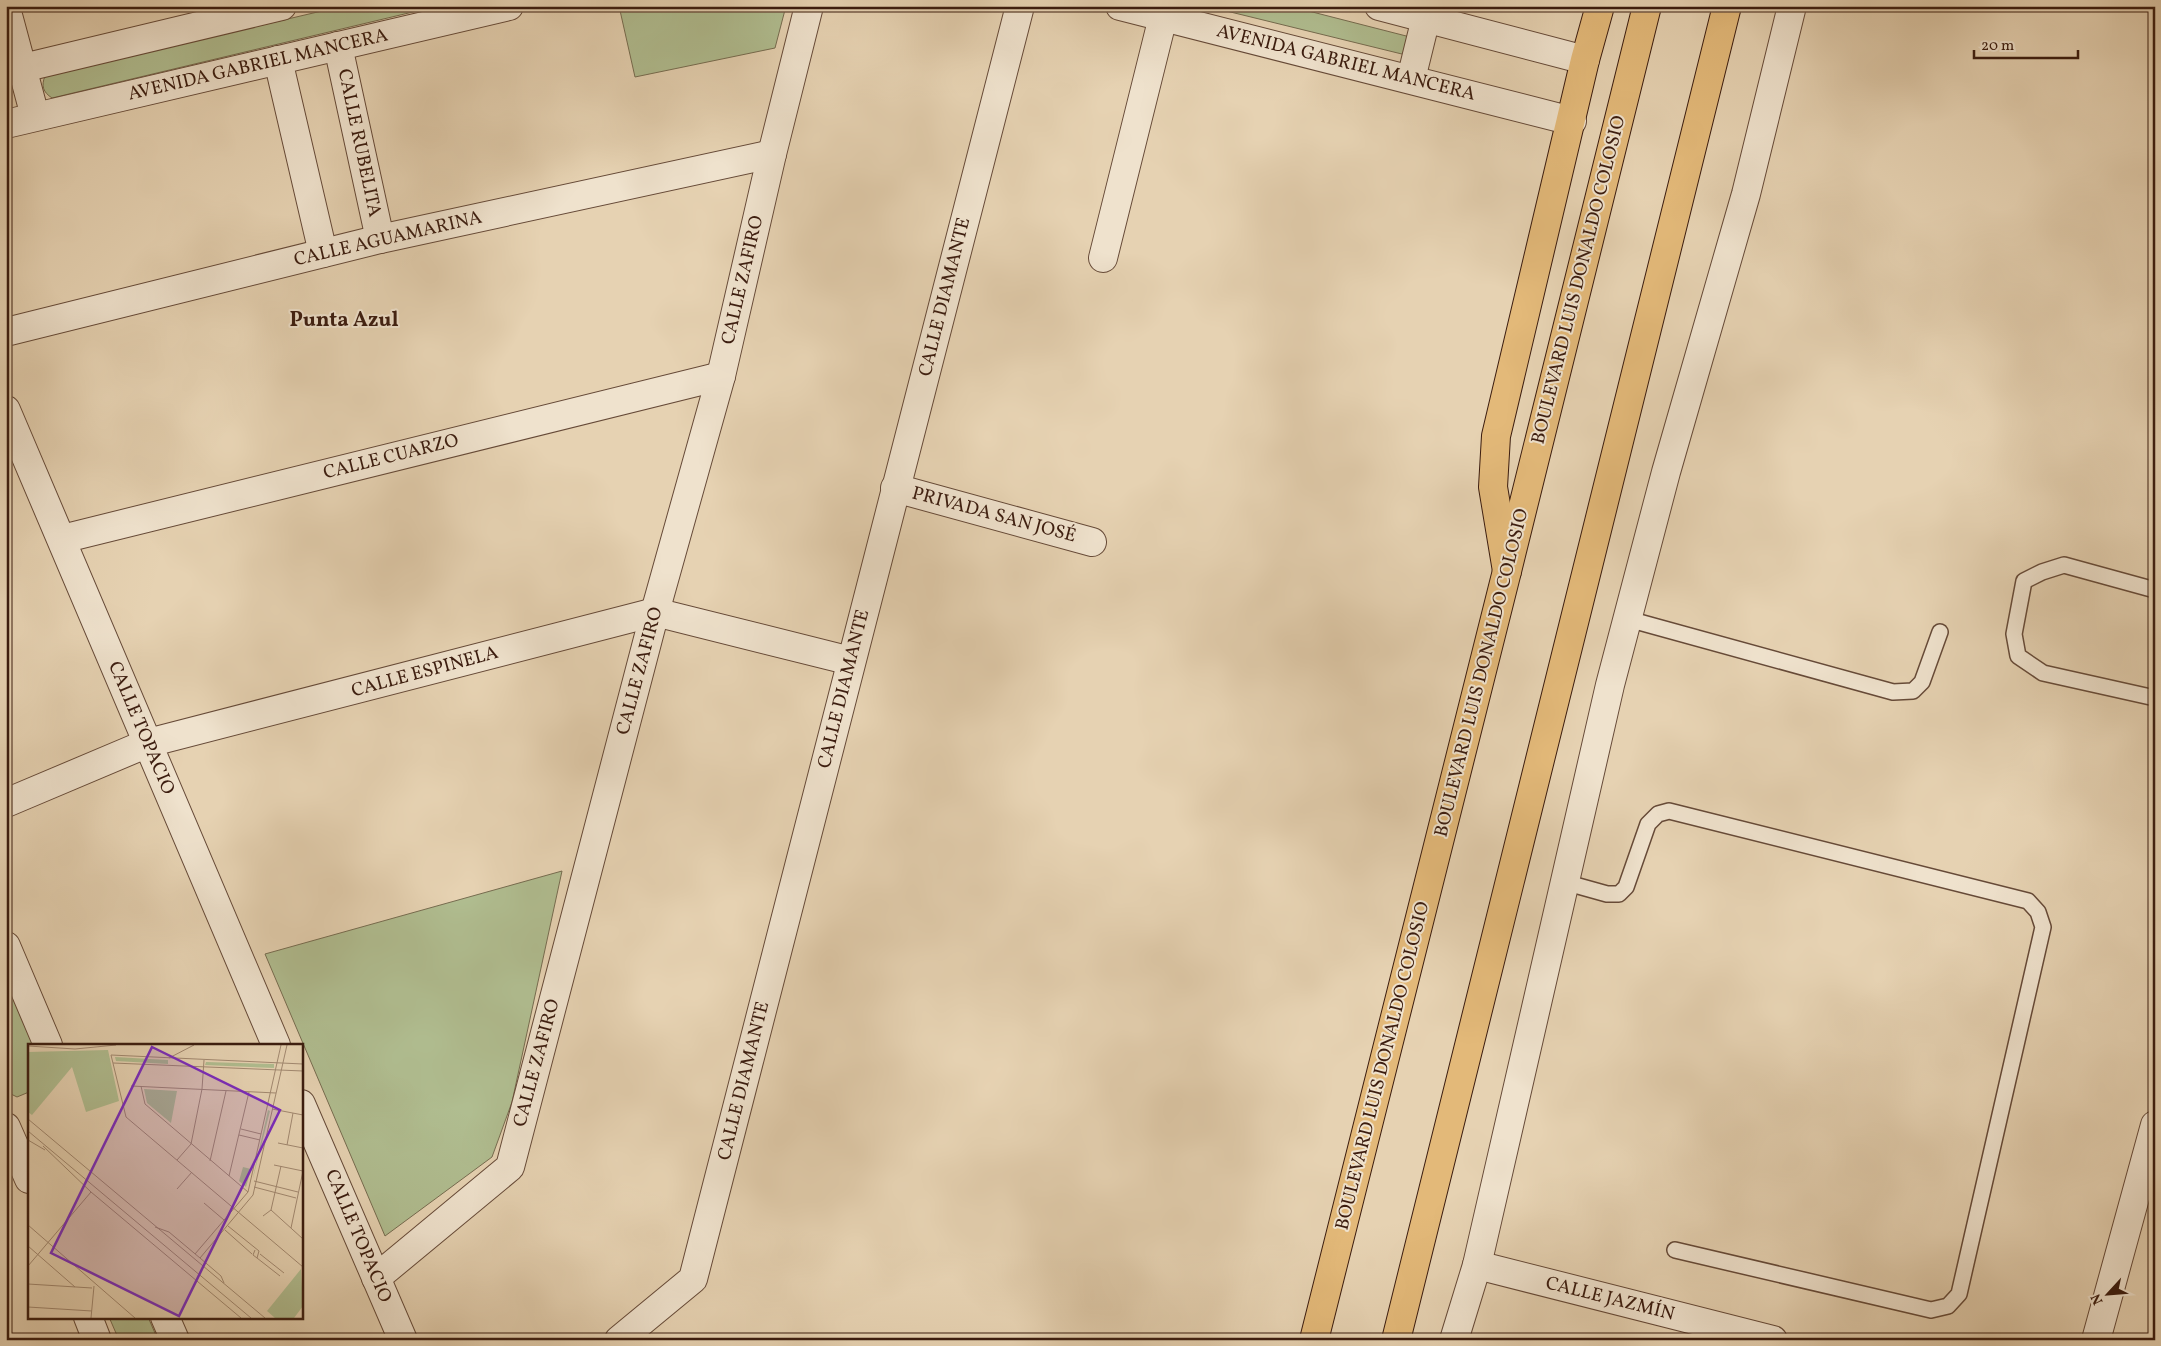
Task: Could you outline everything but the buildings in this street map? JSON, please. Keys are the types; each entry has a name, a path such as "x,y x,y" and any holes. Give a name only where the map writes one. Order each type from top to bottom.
{"main road":[{"path":"1508,572 1493,487 1496,436 1585,60 1600,6"},
{"name":"BOULEVARD LUIS DONALDO COLOSIO","path":"1314,1340 1508,572 1647,6"},
{"path":"1396,1340 1727,6"}],"street":[{"path":"14,70 282,6"},
{"name":"AVENIDA GABRIEL MANCERA","path":"6,124 509,6"},
{"name":"CALLE ZAFIRO","path":"376,1278 510,1167 655,612 721,376 772,154 810,6"},
{"name":"CALLE DIAMANTE","path":"619,1340 693,1279 1020,6"},
{"name":"AVENIDA GABRIEL MANCERA","path":"1120,6 1572,121"},
{"path":"1379,6 1585,60"},
{"path":"1454,1340 1477,1265 1564,882 1628,619 1666,472 1746,194 1792,6"},
{"path":"6,8 14,70 35,116"},
{"path":"1102,258 1163,17"},
{"path":"1411,79 1426,18"},
{"name":"CALLE RUBELITA","path":"338,46 380,239"},
{"path":"278,60 323,253"},
{"name":"CALLE AGUAMARINA","path":"6,332 380,239 772,154"},
{"name":"CALLE CUARZO","path":"62,539 721,376"},
{"name":"CALLE TOPACIO","path":"6,410 276,1044"},
{"name":"PRIVADA SAN JOSÉ","path":"896,488 1092,542"},
{"name":"CALLE ESPINELA","path":"6,803 148,743 655,612 851,662"},
{"path":"6,946 48,1044"},
{"name":"CALLE TOPACIO","path":"302,1106 402,1340"},
{"path":"2096,1340 2155,1125"},
{"path":"6,1128 21,1161"},
{"name":"CALLE JAZMÍN","path":"1477,1265 1773,1340"},
{"path":"88,1318 97,1340"},
{"path":"165,1318 175,1340"}],"lane":[{"path":"2155,590 2064,565 2024,581 2014,634 2018,656 2044,673 2155,698"},
{"path":"1628,619 1893,692 1913,691 1922,682 1940,632"},
{"path":"1564,882 1607,894 1619,894 1626,887 1648,824 1658,814 1669,811 2028,902 2038,912 2043,927 1959,1294 1948,1306 1931,1310 1675,1250"}],"green space":[{"path":"343,6 438,6 52,98 44,88 45,76"},
{"path":"619,6 786,6 775,48 635,77"},
{"path":"1206,6 1289,6 1414,38 1410,56"},
{"path":"562,871 512,1102 492,1157 385,1236 265,954"},
{"path":"6,972 37,1044 28,1044 28,1092 17,1097 9,1093 6,1087"},
{"path":"109,1318 148,1318 158,1340 119,1340"}],"district":[{"name":"Punta Azul","path":"344,320"}]}
